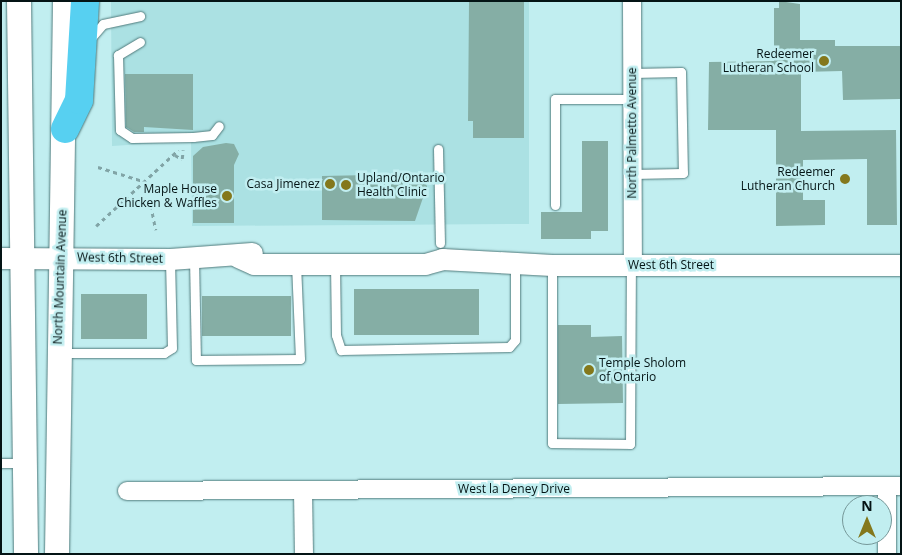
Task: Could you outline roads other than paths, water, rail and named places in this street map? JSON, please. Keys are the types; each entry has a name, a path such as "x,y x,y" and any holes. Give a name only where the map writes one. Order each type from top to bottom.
{"highway":[{"path":"65,129 80,100 85,1"}],"main road":[{"path":"19,1 25,258 26,554"},
{"name":"North Mountain Avenue","path":"57,554 57,353 65,129 65,1"}],"street":[{"name":"North Palmetto Avenue","path":"632,1 632,265"},
{"name":"West 6th Street","path":"1,258 170,259 238,257 263,250 441,251 515,263 552,265 901,265"},
{"name":"West 6th Street","path":"238,257 254,264 425,264 441,251"},
{"name":"West la Deney Drive","path":"127,491 894,486"},
{"path":"887,554 894,486"},
{"path":"303,491 304,554"}],"lane":[{"path":"82,48 103,24 140,16"},
{"path":"140,42 118,55 120,130 132,138 193,137 212,135 220,126"},
{"path":"632,73 681,72 683,173 632,174"},
{"path":"555,205 554,99 632,99"},
{"path":"438,149 441,251"},
{"path":"194,258 196,360 300,359 296,264"},
{"path":"57,353 164,353 172,348 170,259"},
{"path":"335,264 336,335 340,350 509,348 515,340 515,263"},
{"path":"552,265 552,443 630,444 632,265"},
{"path":"1,463 25,463"}],"place":[{"name":"Redeemer Lutheran School","path":"824,61"},
{"name":"Redeemer Lutheran Church","path":"845,179"},
{"name":"Casa Jimenez","path":"330,184"},
{"name":"Upland/Ontario Health Clinic","path":"346,185"},
{"name":"Maple House Chicken & Waffles","path":"227,196"},
{"name":"Temple Sholom of Ontario","path":"589,370"}]}
